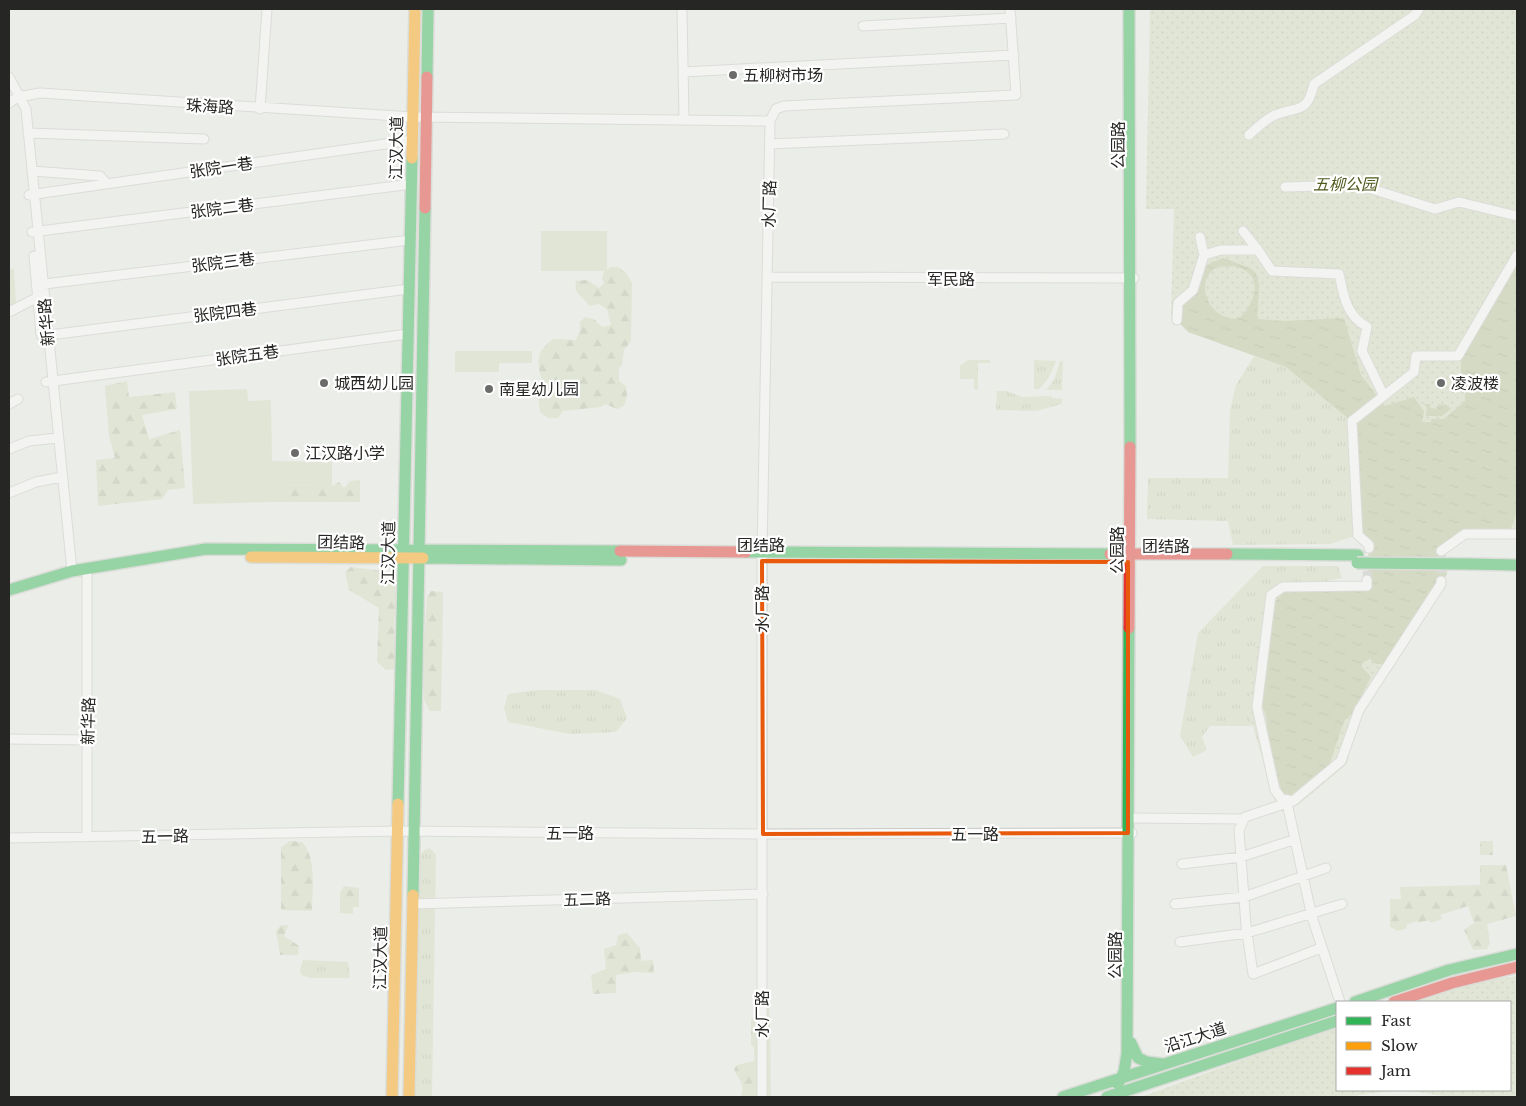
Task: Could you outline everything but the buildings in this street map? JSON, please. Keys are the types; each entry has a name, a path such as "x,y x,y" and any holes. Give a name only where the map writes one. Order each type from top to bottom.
{"main road":[{"name":"江汉大道","path":"392,1097 415,9"},
{"name":"江汉大道","path":"409,1097 428,9"},
{"path":"1129,9 1133,278"},
{"name":"公园路","path":"1133,9 1130,558 1131,1047 1133,1055 1139,1060 1166,1064"},
{"name":"团结路","path":"9,590 69,572 206,549 404,554"},
{"name":"团结路","path":"9,598 87,575 206,556 418,554 1470,560 1517,557"},
{"path":"1107,1097 1122,1078 1127,1054 1130,834 1130,558"},
{"name":"团结路","path":"1470,560 1517,565"},
{"path":"1358,1001 1449,970 1517,954"},
{"path":"1397,1001 1452,983 1517,968"},
{"name":"沿江大道","path":"1063,1097 1336,1008"},
{"name":"沿江大道","path":"1107,1097 1336,1021"}],"street":[{"path":"260,108 268,9"},
{"path":"682,9 684,120"},
{"path":"1249,134 1272,116 1302,107 1310,99 1314,84 1415,15 1419,9"},
{"path":"770,121 776,109 784,106 1016,95 1010,13 863,26"},
{"path":"683,72 1014,55"},
{"name":"新华路","path":"9,76 16,101 26,109 32,171 31,196"},
{"name":"新华路","path":"9,85 21,109 69,572"},
{"name":"珠海路","path":"16,101 40,93 413,118 427,116 770,121"},
{"name":"水厂路","path":"762,1097 762,557 770,121"},
{"path":"28,133 204,139"},
{"path":"770,144 1004,134"},
{"name":"张院一巷","path":"31,196 413,141"},
{"name":"张院一巷","path":"31,196 413,141"},
{"path":"32,171 100,176 108,184"},
{"name":"张院二巷","path":"35,233 412,185"},
{"path":"1285,187 1359,185 1435,209 1459,202 1517,216"},
{"path":"1243,231 1272,272 1339,274 1344,299 1355,320 1367,327 1362,350 1383,394"},
{"path":"1177,320 1178,303 1193,290 1204,255 1200,237"},
{"name":"张院三巷","path":"40,290 410,240"},
{"path":"1204,255 1221,250 1249,252 1258,250"},
{"path":"1369,548 1369,545 1358,535 1352,421 1383,394 1414,372 1416,356 1458,356 1517,255"},
{"name":"军民路","path":"767,277 1133,278"},
{"name":"张院四巷","path":"44,336 409,288"},
{"path":"9,312 40,290"},
{"name":"张院五巷","path":"49,382 408,334"},
{"path":"9,404 18,399"},
{"path":"9,449 29,441 55,439"},
{"path":"9,493 36,482 59,478"},
{"path":"1441,551 1465,534 1517,534"},
{"name":"新华路","path":"87,575 87,837"},
{"path":"1368,580 1367,586 1283,587 1271,595 1257,707 1275,790 1281,798 1293,802 1341,761 1359,710 1441,584 1441,580"},
{"path":"9,739 88,740"},
{"path":"1132,818 1244,819 1287,803 1301,876 1311,914 1340,1001"},
{"path":"1244,819 1239,830 1247,932 1253,974 1321,948"},
{"name":"五一路","path":"9,838 399,831 763,834 1130,834"},
{"path":"1182,864 1241,857 1294,840"},
{"path":"1175,904 1244,896 1326,868"},
{"name":"五二路","path":"412,904 763,894"},
{"path":"1180,942 1247,932 1342,904"}],"highlighted area":[{"path":"762,561 1128,562 1128,833 763,834"}],"green space":[{"name":"五柳公园","path":"1150,9 1517,9 1517,528 1516,530 1457,535 1441,551 1447,574 1359,710 1347,764 1298,805 1276,805 1248,710 1262,606 1288,588 1366,582 1369,545 1356,425 1286,367 1188,332 1171,314 1174,209 1146,209"},
{"path":"541,231 607,231 607,271 541,271"},
{"path":"611,267 618,267 626,273 632,283 631,341 624,350 622,365 619,369 619,381 626,386 627,396 624,406 617,409 605,404 601,407 563,411 558,418 548,418 540,412 538,396 545,390 540,375 539,356 546,345 553,339 576,340 580,331 580,322 585,317 594,319 602,327 611,325 607,309 599,304 589,306 577,293 575,286 576,281 587,280 599,288 604,283 602,278 604,271"},
{"path":"14,268 16,303 9,306 9,270"},
{"path":"455,351 532,351 532,363 499,363 499,372 455,372"},
{"path":"1254,356 1286,367 1352,421 1358,535 1330,544 1233,545 1228,521 1147,519 1148,478 1228,478 1230,410 1236,385"},
{"path":"968,360 990,360 990,363 978,363 978,390 974,389 974,379 960,379 960,366"},
{"path":"1034,360 1056,361 1048,379 1039,389 1034,389"},
{"path":"1060,361 1063,361 1062,390 1046,390 1054,380"},
{"path":"127,381 129,397 175,392 177,409 142,415 149,439 180,430 185,488 168,490 162,499 98,506 96,460 115,458 109,436 105,386"},
{"path":"247,389 248,401 271,400 272,461 332,462 332,486 272,485 272,502 193,504 189,391"},
{"path":"997,391 1006,391 1022,397 1052,396 1052,398 1062,399 1062,404 1036,411 996,410"},
{"path":"360,480 360,502 272,502 272,485 332,486 339,482 344,488 350,481"},
{"path":"1263,566 1338,566 1342,578 1288,588 1248,709 1253,726 1210,726 1202,737 1207,750 1193,757 1180,736 1198,633"},
{"path":"351,567 382,571 394,581 397,592 394,624 396,669 386,670 377,662 379,608 349,590 345,572"},
{"path":"431,591 443,592 441,711 430,711 424,700 424,642 427,597"},
{"path":"537,690 596,690 620,699 627,718 616,732 570,734 508,722 504,708 508,694"},
{"path":"290,841 302,842 310,856 313,874 312,911 281,910 281,847"},
{"path":"1480,841 1493,841 1493,855 1480,855"},
{"path":"430,848 436,855 432,1097 414,1097 420,855 424,850"},
{"path":"1480,865 1506,865 1516,916 1487,924 1490,943 1487,949 1473,950 1464,930 1474,923 1468,906 1440,915 1442,919 1430,923 1429,920 1418,923 1417,921 1406,925 1407,928 1398,931 1390,927 1390,899 1401,899 1400,887 1480,885"},
{"path":"344,886 359,888 359,907 353,907 353,914 340,913 340,892"},
{"path":"281,925 288,925 284,936 299,946 298,955 280,955 276,931"},
{"path":"627,933 640,948 641,961 653,960 654,973 635,972 616,975 616,993 593,994 591,975 606,969 604,949 616,945 618,935"},
{"path":"303,960 348,962 350,978 310,978 301,975 300,969"},
{"path":"1517,976 1517,1097 1450,1097 1411,1091 1511,1091 1511,1001 1402,1001 1439,987"},
{"path":"766,1005 769,1007 770,1017 771,1097 738,1097 741,1096 742,1085 734,1069 737,1065 754,1061 754,1047 751,1045 751,1020"},
{"path":"1336,1025 1336,1091 1389,1091 1345,1097 1141,1097"}],"water":[{"path":"1517,255 1517,512 1510,531 1457,535 1441,551 1447,574 1390,664 1376,664 1370,659 1362,663 1362,667 1371,677 1352,714 1344,721 1329,766 1298,795 1283,797 1264,729 1267,726 1266,715 1261,703 1273,604 1288,588 1367,590 1369,545 1358,535 1356,425 1286,367 1188,332 1171,314 1197,294 1207,265 1223,258 1250,268 1256,273 1259,285 1257,319 1284,321 1344,318 1361,375 1385,406 1414,397 1424,411 1422,422 1431,422 1431,419 1444,419 1465,401 1465,385 1461,385 1461,356","holes":["1217,267 1239,267 1253,279 1255,285 1252,300 1249,307 1239,318 1229,318 1220,314 1208,300 1205,291 1206,282 1209,274"]},
{"path":"1424,404 1430,404 1430,408 1437,409 1438,404 1447,405 1451,409 1442,416 1426,416 1427,407"}],"tunnel":[{"path":"1367,580 1369,548"},
{"path":"1441,551 1441,581"}],"traffic: fast":[{"path":"427,77 428,9"},
{"path":"1129,9 1130,447"},
{"path":"398,804 412,158"},
{"path":"413,895 425,208"},
{"path":"9,590 72,571 206,549 620,551"},
{"path":"746,552 1110,554"},
{"path":"1227,554 1358,555"},
{"path":"423,558 621,560"},
{"path":"1357,563 1470,564"},
{"path":"1470,564 1517,565"},
{"path":"1118,1084 1124,1072 1127,1053 1129,628"},
{"path":"1358,1001 1449,970 1517,954"},
{"path":"1063,1097 1336,1008"},
{"path":"1107,1097 1336,1021"},
{"path":"1131,1043 1138,1058 1147,1062 1163,1064"}],"traffic: slow":[{"path":"412,158 415,9"},
{"path":"251,557 423,558"},
{"path":"392,1097 398,804"},
{"path":"409,1097 413,895"}],"traffic: jam":[{"path":"425,208 427,77"},
{"path":"1129,628 1130,447"},
{"path":"620,551 746,552"},
{"path":"1110,554 1227,554"},
{"path":"1397,1001 1452,983 1517,967"}],"place":[{"name":"五柳树市场","path":"733,75"},
{"name":"城西幼儿园","path":"324,383"},
{"name":"凌波楼","path":"1441,383"},
{"name":"南星幼儿园","path":"489,389"},
{"name":"江汉路小学","path":"295,453"}]}
